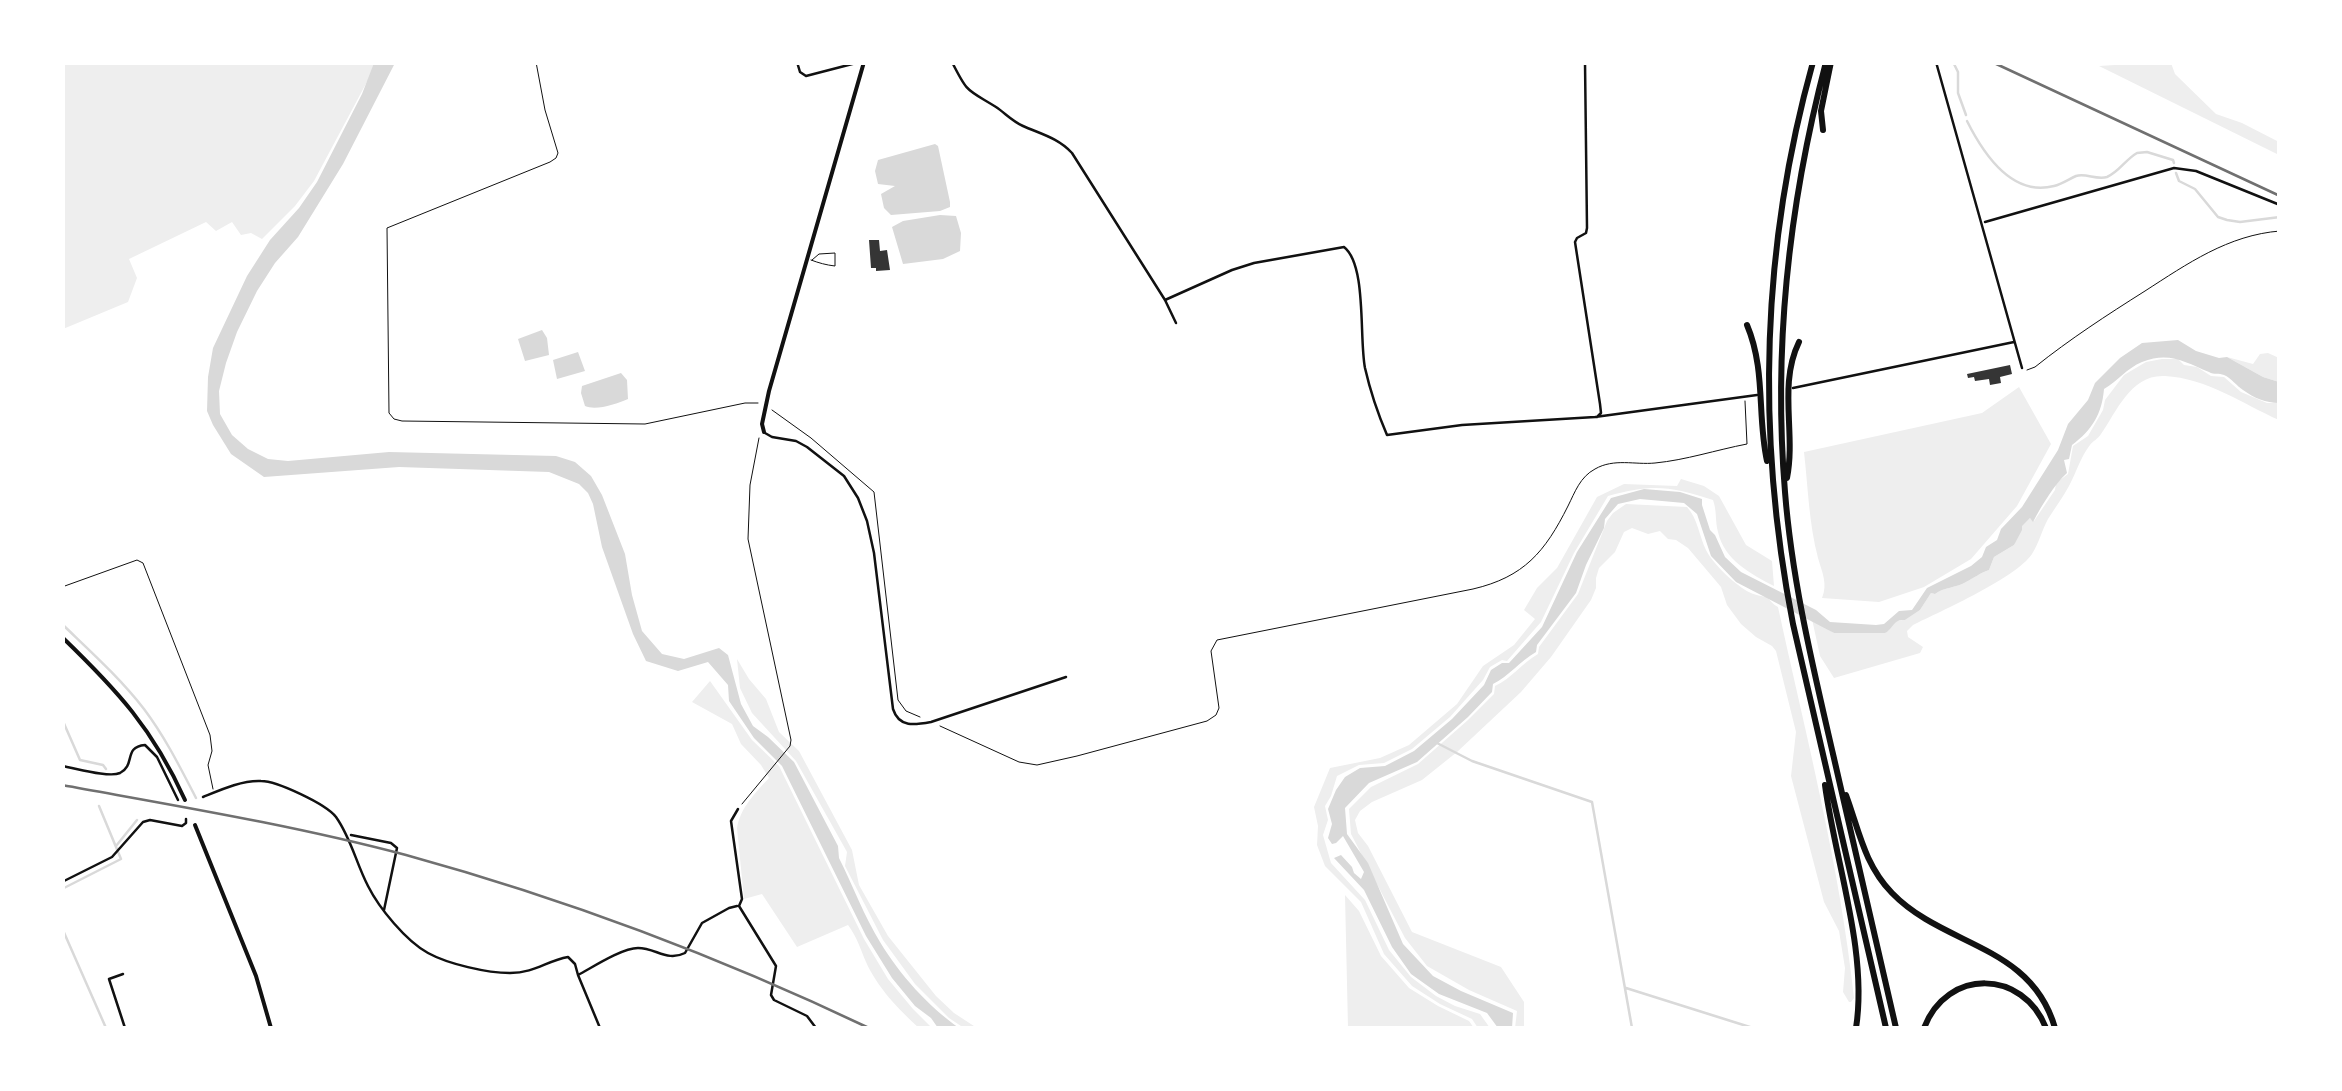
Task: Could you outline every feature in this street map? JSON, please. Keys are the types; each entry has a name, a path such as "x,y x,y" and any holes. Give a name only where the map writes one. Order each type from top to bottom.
{"highway":[{"path":"1813,62 1793,142 1771,296 1771,478 1781,564 1800,660 1886,1028"},
{"path":"1824,130 1821,111 1830,73 1828,62"},
{"path":"1828,62 1806,144 1786,275 1780,393 1785,489 1794,568 1812,664 1896,1028"},
{"path":"1747,325 1758,358 1762,441 1771,478"},
{"path":"1785,489 1790,460 1788,376 1799,342"},
{"path":"1820,744 1856,956 1856,1028"},
{"path":"1836,766 1862,846 1886,886 1914,911 2017,969 2044,1000 2055,1028"},
{"path":"1924,1028 1933,1011 1950,994 1967,986 1986,984 2010,988 2025,997 2046,1028"}],"main road":[{"path":"764,432 766,407 862,62"},
{"path":"62,638 138,716 164,758 181,800"},
{"path":"195,825 256,976 271,1028"}],"street":[{"path":"798,62 800,73 806,76 862,62"},
{"path":"952,62 970,93 1016,123 1068,149 1176,323"},
{"path":"1585,62 1588,228 1575,242 1601,412 1595,417"},
{"path":"1936,62 2022,368"},
{"path":"1982,223 2174,168 2196,171 2280,205"},
{"path":"1165,300 1232,270 1344,247 1354,260 1366,372 1387,435 1595,417 1757,395"},
{"path":"1793,388 2015,342"},
{"path":"764,432 772,438 803,444 852,486 872,541 894,713 900,721 931,722 1066,677"},
{"path":"62,766 112,775 121,773 134,748 145,746 157,757 181,800"},
{"path":"203,797 266,780 320,803 348,834 367,885 384,911 416,945 440,958 509,973 537,970 568,957 575,964 600,1028"},
{"path":"738,809 731,822 742,899 739,906"},
{"path":"62,882 112,857 143,822 182,826 186,819"},
{"path":"348,834 391,843 397,848 384,911"},
{"path":"578,975 636,948 680,956 702,923 739,906"},
{"path":"739,906 774,961 772,998 807,1016 816,1028"},
{"path":"123,974 109,979 124,1028"}],"lane":[{"path":"62,587 141,560 210,735 212,751 208,765 214,792"}],"path":[{"path":"536,62 556,158 387,228 389,413 402,421 646,424 746,402 766,407 812,438 874,492 898,700 906,710 1020,762 1037,764 1077,756 1216,715 1219,708 1210,651 1217,640 1507,579 1534,558 1555,530 1581,481 1596,468 1614,462 1674,460 1747,444 1744,398"},
{"path":"2022,368 2035,367 2097,321 2209,251 2229,242 2280,231"},
{"path":"738,809 791,740 748,539 751,478 764,432"}],"shaded area":[{"path":"63,63 377,63 314,181 262,239 251,233 241,235 232,222 216,231 206,222 129,259 137,278 128,302 63,329"},
{"path":"374,63 395,63 343,164 298,237 257,291 237,332 219,391 220,414 232,435 268,459 288,461 389,452 556,456 575,462 591,476 602,495 625,554 642,631 662,654 684,659 719,648 728,655 741,704 753,726 794,762 838,846 839,858 880,942 915,989 959,1028 938,1028 892,978 866,936 782,766 754,738 729,701 728,685 708,662 678,671 646,661 602,547 593,504 579,484 549,472 399,467 264,477 231,454 213,425 207,411 213,348 247,276 270,240 317,182"},
{"path":"2171,63 2175,74 2216,114 2279,142 2279,155 2099,66"},
{"path":"935,144 950,207 891,215 884,208 881,194 895,186 878,184 878,160"},
{"path":"956,216 961,233 960,251 943,259 903,264 892,227 903,221"},
{"path":"542,330 549,355 525,361 518,339"},
{"path":"2178,340 2196,351 2227,357 2279,382 2279,403 2256,398 2224,375 2177,359 2152,359 2137,365 2104,389 2095,421 2072,445 2069,459 2064,460 2067,473 2033,522 2030,518 2022,526 2014,545 1994,557 1989,570 1962,584 1931,593 1920,610 1896,622 1885,633 1834,633 1736,582 1711,556 1697,514 1684,503 1640,499 1618,504 1605,519 1576,593 1537,645 1536,652 1493,684 1492,692 1468,717 1417,762 1369,783 1345,808 1347,834 1368,863 1403,944 1433,976 1513,1013 1512,1028 1498,1028 1487,1013 1439,994 1411,974 1392,947 1364,890 1334,858 1341,855 1361,879 1364,872 1343,836 1332,844 1328,838 1332,824 1328,809 1345,777 1360,768 1385,766 1414,751 1452,719 1484,685 1491,670 1509,663 1542,627 1577,552 1611,498 1644,489 1680,492 1702,499 1710,530 1725,557 1741,572 1816,610 1830,622 1884,624 1899,611 1912,610 1927,588 1982,557 1986,547 1997,540 2001,529 2022,507 2095,383 2120,358 2142,343"},
{"path":"578,352 585,371 557,379 553,360"},
{"path":"2260,354 2279,358 2279,382 2227,357 2253,364"},
{"path":"2178,359 2211,376 2224,377 2241,392 2267,403 2279,403 2279,420 2195,381 2165,376 2143,381 2126,396 2087,449 2034,550 2023,563 1977,593 1913,625 1907,631 1908,637 1923,647 1920,653 1834,678 1820,656 1812,619 1834,633 1885,633 1896,622 1920,610 1931,593 1962,584 1989,570 1994,557 2014,545 2021,526 2030,518 2034,521 2056,483 2068,474 2073,446 2088,436 2105,400 2124,375 2146,362"},
{"path":"621,373 627,380 628,399 600,407 585,406 582,386"},
{"path":"2019,387 2051,444 2017,506 1971,559 1924,587 1879,602 1822,598 1824,583 1813,532 1804,452 1982,413"},
{"path":"1681,479 1704,486 1719,496 1746,545 1772,561 1774,586 1748,571 1726,551 1718,532 1713,500 1661,488 1608,496 1574,553 1541,622 1507,661 1490,667 1450,717 1412,749 1384,763 1359,765 1337,776 1325,806 1328,820 1323,835 1331,863 1365,900 1389,950 1411,977 1436,996 1480,1014 1490,1028 1478,1028 1472,1019 1412,986 1384,954 1361,902 1325,866 1317,845 1314,807 1330,768 1380,758 1409,745 1457,704 1483,666 1514,645 1535,619 1524,610 1537,588 1557,568 1597,497 1624,484 1677,486"},
{"path":"1626,504 1687,507 1706,550 1719,568 1745,590 1766,597 1778,607 1831,850 1848,949 1854,998 1851,1002 1843,992 1845,968 1839,931 1824,902 1791,776 1796,732 1776,651 1741,624 1727,605 1721,587 1688,548 1660,531 1648,534 1632,528 1624,532 1615,552 1599,568 1591,600 1521,692 1422,780 1372,802 1355,820 1358,833 1412,932 1501,967 1524,1002 1524,1028 1515,1028 1517,1011 1427,966 1405,938 1351,834 1349,809 1371,787 1418,764 1494,694 1495,686 1538,654 1539,647 1578,594 1607,521"},
{"path":"737,659 766,699 779,732 799,751 852,850 859,885 888,936 936,996 977,1028 964,1028 949,1018 915,984 883,940 845,866 847,852 796,761 752,713 740,688"},
{"path":"710,681 752,740 779,766 864,939 888,979 932,1028 919,1028 889,998 848,925 797,947 762,894 744,899 737,828 745,807 769,778 741,744 732,724 692,702"},
{"path":"1345,895 1359,911 1381,956 1409,988 1469,1021 1474,1028 1348,1028"}],"building":[{"path":"869,240 879,240 880,251 887,250 890,270 871,268"},
{"path":"2010,365 2012,374 2000,377 2001,383 1990,385 1989,379 1968,378 1967,374"}],"waterway":[{"path":"1953,62 1966,115"},
{"path":"1967,121 2001,170 2012,179 2039,188 2080,175 2107,177 2137,153 2147,152 2174,163"},
{"path":"2176,173 2179,181 2195,189 2218,217 2240,222 2280,217"},
{"path":"62,624 144,709 196,798"},
{"path":"62,719 80,760 106,769"},
{"path":"1435,742 1472,761 1592,802 1632,1028"},
{"path":"62,889 121,859 99,806"},
{"path":"116,846 137,820"},
{"path":"62,928 106,1028"},
{"path":"1626,988 1753,1028"}],"railway":[{"path":"1992,62 2280,196"},
{"path":"62,785 321,834 466,872 642,931 869,1028"}]}
